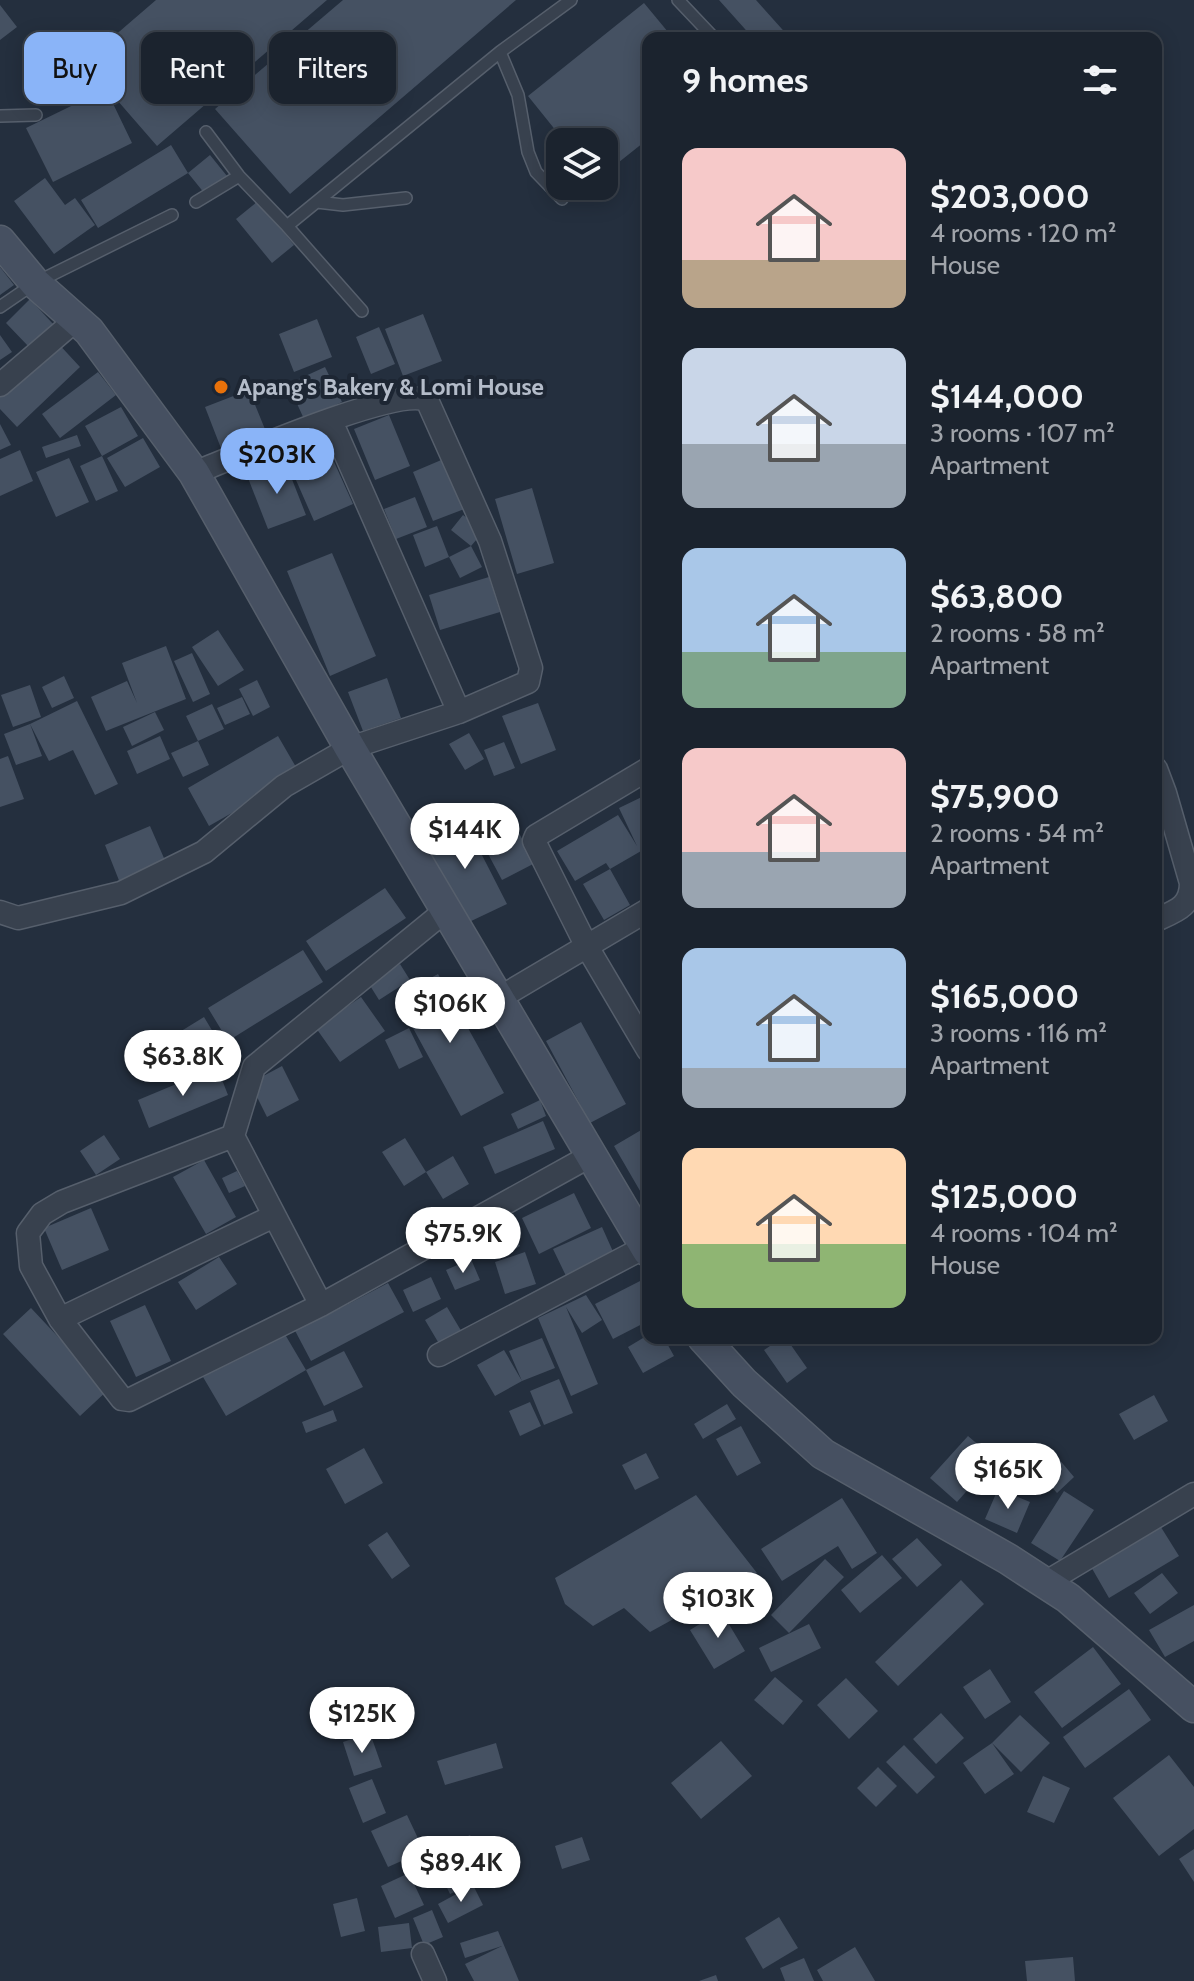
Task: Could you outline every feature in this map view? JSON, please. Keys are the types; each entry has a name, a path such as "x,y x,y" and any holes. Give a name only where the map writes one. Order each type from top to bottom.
{"main road":[{"path":"0,241 35,283 78,318 194,473 496,1000 642,1241"},
{"path":"708,1344 744,1383 823,1454 1057,1591 1194,1707"}],"street":[{"path":"0,385 78,318"},
{"path":"0,912 18,918 132,888 204,852 284,786 350,748 459,712 518,689 528,682 531,668 490,541 427,400 406,397 331,421 194,473"},
{"path":"331,421 459,712"},
{"path":"642,773 536,836 534,846 586,945 642,1040"},
{"path":"1162,801 1191,883 1191,897 1184,907 1162,917"},
{"path":"321,1305 233,1136 254,1067 445,911"},
{"path":"496,1000 642,913"},
{"path":"233,1136 62,1202 42,1214 28,1233 31,1266 60,1319 125,1401 321,1305 590,1156"},
{"path":"60,1319 274,1216"},
{"path":"439,1355 642,1252"},
{"path":"1057,1591 1194,1494"},
{"path":"423,1954 435,1981"}],"lane":[{"path":"287,226 500,52 571,0"},
{"path":"678,0 708,32"},
{"path":"500,52 518,95 528,152 536,172 546,182"},
{"path":"0,116 36,115"},
{"path":"206,132 239,176 362,311"},
{"path":"196,202 239,176"},
{"path":"317,202 343,205 406,198"},
{"path":"0,307 35,283 172,215"}],"building":[{"path":"156,0 327,0 290,32 269,32 269,50 253,64 253,32 141,32 141,104 206,104 157,146 120,104 125,104 125,32 119,32"},
{"path":"343,0 516,0 396,103 396,32 305,32"},
{"path":"719,0 756,0 785,32 748,32"},
{"path":"644,3 668,32 642,32 642,144 618,163 618,128 554,128 528,96"},
{"path":"0,5 17,27 0,40"},
{"path":"269,63 269,104 395,104 290,194 215,109 221,104 253,104 253,77"},
{"path":"75,104 113,104 132,143 53,182 26,128"},
{"path":"171,145 188,173 98,228 81,200"},
{"path":"210,155 227,176 205,194 188,173"},
{"path":"45,178 65,205 75,198 95,225 54,254 14,201"},
{"path":"258,201 294,245 272,263 236,219"},
{"path":"0,267 14,285 0,295"},
{"path":"30,299 53,324 29,347 6,323"},
{"path":"423,314 442,361 403,376 385,329"},
{"path":"317,319 332,357 294,372 279,334"},
{"path":"379,327 395,364 371,374 356,337"},
{"path":"0,335 12,352 0,360"},
{"path":"55,340 80,367 17,427 0,409 0,392"},
{"path":"325,367 342,402 304,419 288,384"},
{"path":"98,372 116,395 60,438 42,414"},
{"path":"249,390 269,439 224,456 205,407"},
{"path":"121,407 138,436 102,456 85,426"},
{"path":"389,415 410,466 375,480 354,429"},
{"path":"0,424 11,445 0,450"},
{"path":"77,435 81,446 46,458 42,447"},
{"path":"143,438 160,467 125,487 107,458"},
{"path":"20,450 33,481 0,496 0,459"},
{"path":"330,453 353,504 314,521 292,471"},
{"path":"102,456 118,491 96,501 80,466"},
{"path":"69,458 89,502 56,517 36,472"},
{"path":"446,458 467,508 433,521 413,472"},
{"path":"286,464 306,515 268,529 248,478"},
{"path":"532,488 554,563 517,574 495,499"},
{"path":"415,497 427,527 396,539 384,509"},
{"path":"463,515 484,531 471,546 451,530"},
{"path":"437,526 449,557 425,567 413,535"},
{"path":"471,546 482,567 460,578 449,557"},
{"path":"332,553 376,656 330,676 287,571"},
{"path":"489,577 500,612 440,630 429,595"},
{"path":"218,630 244,670 218,686 192,647"},
{"path":"166,646 186,699 106,731 91,697 127,681 137,703 122,663"},
{"path":"192,653 210,694 193,702 174,661"},
{"path":"64,676 74,698 52,708 42,687"},
{"path":"387,678 401,718 363,731 348,692"},
{"path":"257,680 270,707 253,716 239,689"},
{"path":"30,685 41,717 13,727 1,695"},
{"path":"242,697 250,714 225,725 217,708"},
{"path":"77,701 118,784 95,795 73,750 49,761 30,724"},
{"path":"538,703 556,750 521,764 502,716"},
{"path":"212,704 224,729 198,741 186,716"},
{"path":"155,712 164,730 132,746 123,727"},
{"path":"30,724 42,756 16,765 4,734"},
{"path":"469,733 484,759 465,770 449,744"},
{"path":"160,736 170,759 137,774 127,751"},
{"path":"278,736 300,774 209,826 188,788"},
{"path":"198,741 209,765 183,777 171,753"},
{"path":"504,742 515,768 494,776 484,750"},
{"path":"8,756 24,799 0,807 0,759"},
{"path":"642,797 642,850 610,869 606,863 575,881 557,851 618,815 637,846 619,808"},
{"path":"505,807 535,863 502,880 472,824"},
{"path":"463,818 507,904 467,923 423,838"},
{"path":"150,826 167,865 120,883 105,845"},
{"path":"610,869 630,905 604,920 583,884"},
{"path":"385,888 406,918 326,971 306,941"},
{"path":"303,950 323,982 228,1041 208,1008"},
{"path":"400,964 410,980 379,1000 369,984"},
{"path":"438,974 504,1093 461,1116 396,997"},
{"path":"361,997 385,1031 340,1062 316,1028"},
{"path":"204,1017 228,1057 202,1073 178,1033"},
{"path":"581,1022 626,1104 590,1123 546,1041"},
{"path":"409,1028 423,1057 399,1069 385,1040"},
{"path":"282,1066 299,1100 267,1117 250,1083"},
{"path":"217,1067 228,1095 149,1128 138,1100"},
{"path":"540,1100 546,1116 518,1129 511,1114"},
{"path":"543,1121 555,1149 495,1174 483,1147"},
{"path":"642,1130 642,1194 614,1146"},
{"path":"104,1135 120,1159 96,1175 80,1151"},
{"path":"405,1138 426,1172 404,1186 382,1152"},
{"path":"453,1156 469,1184 443,1199 426,1172"},
{"path":"204,1160 236,1217 206,1234 173,1177"},
{"path":"237,1171 245,1186 229,1193 222,1178"},
{"path":"574,1193 591,1228 539,1254 522,1218"},
{"path":"91,1208 109,1250 62,1270 44,1228"},
{"path":"504,1220 520,1246 504,1256 488,1230"},
{"path":"602,1227 615,1256 567,1278 553,1249"},
{"path":"525,1252 536,1284 505,1294 495,1262"},
{"path":"219,1257 237,1284 196,1310 178,1282"},
{"path":"471,1259 480,1280 455,1290 446,1270"},
{"path":"431,1277 441,1299 413,1312 403,1290"},
{"path":"642,1280 642,1324 613,1339 595,1304"},
{"path":"388,1283 404,1312 311,1361 291,1323 317,1309 322,1318"},
{"path":"586,1295 602,1320 582,1333 566,1307 598,1384 571,1396 538,1318"},
{"path":"145,1305 171,1361 136,1377 110,1321"},
{"path":"447,1307 463,1334 441,1347 425,1320"},
{"path":"31,1308 108,1390 80,1416 3,1334"},
{"path":"283,1331 306,1370 226,1416 203,1377"},
{"path":"542,1338 555,1368 522,1381 509,1351"},
{"path":"642,1339 642,1344 667,1344 674,1356 643,1373 628,1347"},
{"path":"773,1344 790,1344 807,1368 787,1383 764,1350"},
{"path":"504,1350 522,1381 495,1396 477,1365"},
{"path":"344,1351 363,1387 324,1406 306,1370"},
{"path":"559,1379 573,1413 544,1425 530,1391"},
{"path":"1154,1395 1168,1421 1134,1440 1119,1414"},
{"path":"530,1402 541,1426 520,1436 509,1411"},
{"path":"727,1404 736,1419 703,1439 694,1424"},
{"path":"333,1410 337,1421 306,1433 302,1422"},
{"path":"741,1426 761,1463 737,1476 716,1439"},
{"path":"968,1436 995,1459 957,1502 930,1478"},
{"path":"364,1448 383,1483 345,1504 326,1469"},
{"path":"1053,1452 1074,1477 1057,1493 1035,1468"},
{"path":"646,1453 659,1478 635,1490 622,1465"},
{"path":"998,1489 1030,1502 1017,1533 985,1519"},
{"path":"1064,1491 1094,1510 1060,1561 1031,1543"},
{"path":"696,1495 757,1573 650,1632 624,1608 593,1626 565,1604 555,1578"},
{"path":"842,1498 877,1553 852,1569 838,1546 782,1581 761,1549"},
{"path":"1159,1524 1179,1556 1109,1598 1090,1565"},
{"path":"387,1532 410,1566 392,1579 368,1545"},
{"path":"917,1538 942,1565 917,1587 892,1559"},
{"path":"882,1555 902,1578 860,1613 841,1590"},
{"path":"825,1559 844,1577 789,1633 771,1615"},
{"path":"1162,1573 1178,1593 1150,1614 1134,1593"},
{"path":"961,1580 984,1604 898,1686 875,1662"},
{"path":"1194,1605 1194,1641 1165,1657 1149,1630"},
{"path":"721,1611 745,1651 714,1669 690,1630"},
{"path":"809,1624 821,1648 771,1672 759,1648"},
{"path":"1093,1647 1121,1684 1062,1728 1034,1692"},
{"path":"990,1669 1011,1702 985,1719 963,1687"},
{"path":"775,1677 803,1701 783,1725 754,1700"},
{"path":"846,1678 878,1711 849,1739 817,1705"},
{"path":"1129,1689 1151,1720 1085,1768 1063,1737"},
{"path":"941,1713 964,1738 936,1764 913,1739"},
{"path":"1020,1715 1050,1743 1021,1772 992,1743"},
{"path":"370,1733 382,1767 354,1776 343,1742"},
{"path":"721,1741 752,1776 701,1819 671,1783"},
{"path":"496,1743 503,1768 445,1785 437,1761"},
{"path":"992,1743 1014,1774 985,1794 963,1763"},
{"path":"904,1745 935,1777 917,1794 886,1762"},
{"path":"1169,1755 1194,1787 1194,1829 1159,1856 1113,1798"},
{"path":"878,1767 897,1786 876,1807 857,1788"},
{"path":"1043,1776 1070,1788 1054,1823 1027,1812"},
{"path":"372,1779 386,1813 363,1823 349,1788"},
{"path":"407,1815 424,1851 388,1867 371,1831"},
{"path":"470,1835 490,1875 450,1894 431,1854"},
{"path":"582,1837 590,1860 562,1869 555,1846"},
{"path":"1194,1849 1194,1882 1179,1859"},
{"path":"409,1873 424,1905 395,1918 381,1886"},
{"path":"473,1885 483,1905 448,1923 438,1904"},
{"path":"357,1898 365,1931 341,1937 333,1904"},
{"path":"432,1910 443,1937 424,1945 413,1918"},
{"path":"779,1917 798,1948 763,1969 745,1938"},
{"path":"409,1923 412,1948 381,1952 378,1927"},
{"path":"498,1931 519,1981 474,1981 465,1964 502,1946 465,1958 460,1943"},
{"path":"855,1947 875,1981 823,1981 817,1970"},
{"path":"1073,1957 1075,1981 1027,1981 1025,1961"},
{"path":"804,1958 814,1981 785,1981 780,1968"},
{"path":"716,1975 718,1981 699,1981"}],"place":[{"name":"Apang's Bakery & Lomi House","path":"221,387"}]}
